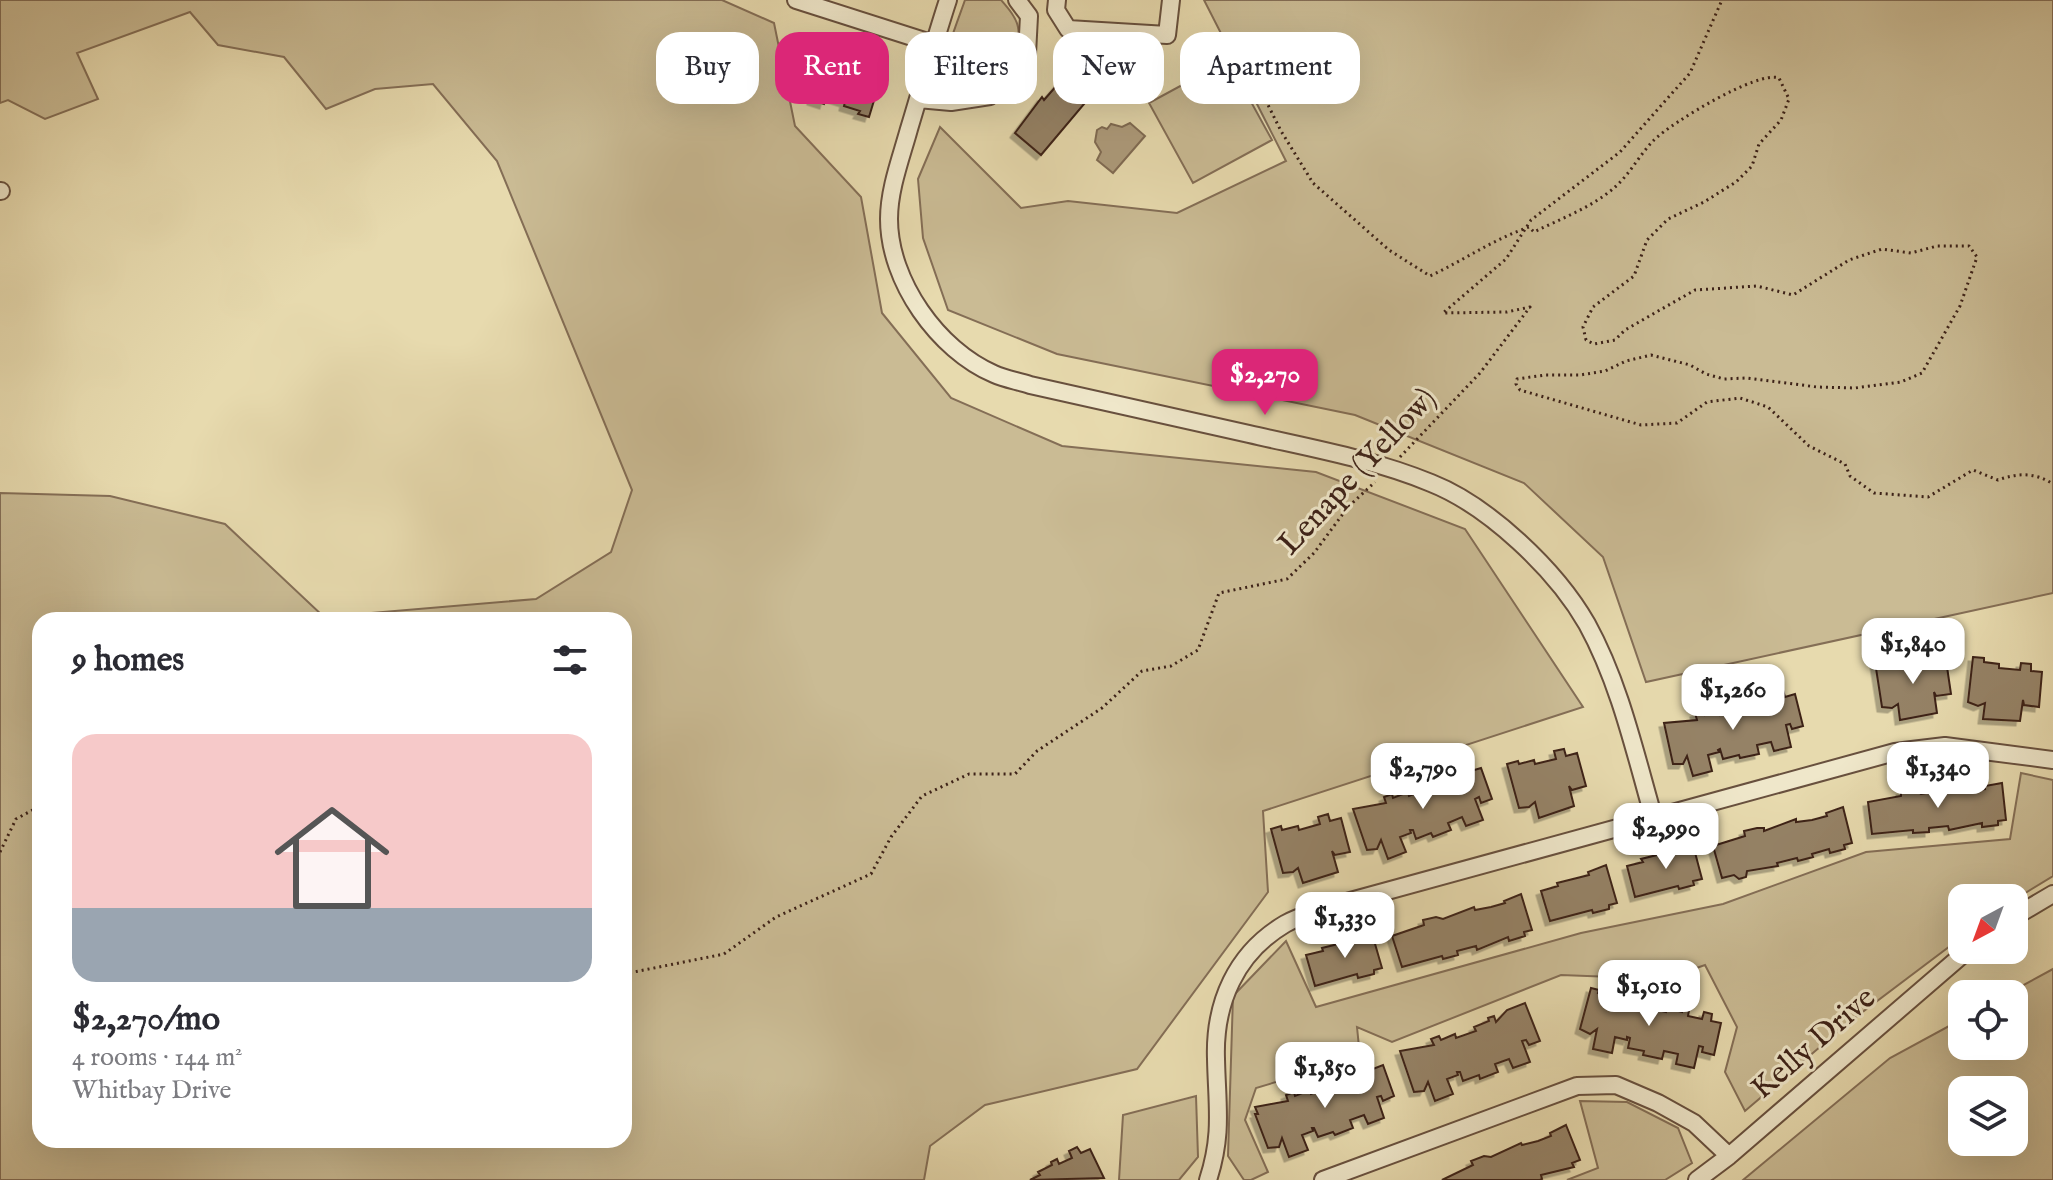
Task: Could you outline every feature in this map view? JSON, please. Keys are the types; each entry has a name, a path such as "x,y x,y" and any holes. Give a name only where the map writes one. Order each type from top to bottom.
{"street":[{"path":"796,0 905,35"},
{"path":"938,32 948,0"},
{"path":"1017,0 1029,16 1028,32"},
{"path":"1029,16 1056,5 1068,29 1167,35 1171,0"},
{"path":"917,104 892,196 889,220 894,254 906,286 943,339 994,374 1389,468 1435,484 1465,500 1519,541 1564,590 1585,621 1613,678 1654,819"},
{"path":"1208,1180 1217,1152 1219,1125 1216,1043 1220,1009 1243,960 1286,923 1325,908 1895,752 1945,746 2053,760"},
{"path":"2028,909 2053,894"},
{"name":"Kelly Drive","path":"1697,1180 1952,964"},
{"path":"1323,1180 1577,1086 1616,1085 1658,1103 1694,1123 1729,1156"}],"path":[{"name":"Lenape (Yellow)","path":"632,972 724,954 776,917 871,874 891,837 922,796 969,774 1015,774 1037,751 1102,708 1142,671 1171,666 1198,650 1219,593 1287,579 1314,553 1348,507 1480,373 1530,307 1507,312 1443,313 1506,259 1531,220 1620,152 1690,73 1722,0"},
{"path":"1268,104 1313,183 1389,250 1430,276 1467,259 1499,237 1529,227 1534,232 1615,187 1656,137 1714,100 1765,77 1779,78 1789,99 1781,120 1759,144 1752,166 1736,182 1668,219 1647,240 1634,276 1593,307 1583,327 1586,340 1594,344 1615,340 1625,330 1695,290 1757,286 1793,295 1849,260 1882,249 1911,253 1937,246 1969,246 1977,257 1960,306 1922,373 1901,382 1855,388 1817,387 1746,378 1724,379 1690,365 1651,355 1626,361 1605,371 1517,379 1520,390 1641,425 1677,423 1707,402 1740,398 1768,407 1809,446 1845,464 1850,476 1874,493 1928,497 1973,470 1998,480 2016,473 2033,475 2053,484"},
{"path":"0,852 16,819 32,810"}],"shaded area":[{"path":"0,0 722,0 774,23 775,104 791,104 795,126 861,197 882,313 951,398 1062,446 1316,472 1465,529 1583,707 1263,811 1268,892 1137,1069 985,1105 930,1146 924,1180 0,1180 0,493 110,496 225,524 319,612 32,612 32,1148 632,1148 632,612 383,612 536,599 611,552 632,490 497,161 433,84 375,89 326,109 284,57 218,45 190,12 77,53 98,99 45,119 8,100 0,103"},
{"path":"965,0 1001,0 1018,27 1018,32 954,32"},
{"path":"1204,0 2053,0 2053,593 1646,682 1603,557 1524,483 1355,415 1057,354 948,310 923,238 918,179 940,127 1021,208 1068,201 1177,213 1286,161 1257,104 1360,104 1360,32 1220,32"},
{"path":"1180,86 1180,104 1252,104 1272,140 1193,183 1150,104 1164,104 1164,95"},
{"path":"1130,123 1145,136 1113,173 1097,160 1101,152 1095,142 1097,130 1102,127 1107,129 1111,124 1122,127"},
{"path":"2021,773 2053,780 2053,876 2028,891 2028,884 1948,884 1948,948 1848,1023 1745,1111 1725,1072 1737,1027 1705,965 1665,979 1561,975 1392,1042 1357,1027 1360,1057 1256,1088 1245,1120 1268,1172 1244,1180 1228,1156 1233,996 1286,941 1316,1007 1581,933 1723,904 1866,852 2010,839"},
{"path":"2053,969 2053,1180 1743,1180 1890,1058 1948,1027 1948,1060 2028,1060 2028,983"},
{"path":"1196,1096 1198,1157 1179,1180 1119,1180 1123,1115"},
{"path":"1580,1101 1627,1102 1678,1128 1692,1163 1665,1180 1567,1180 1598,1168"}],"building":[{"path":"1053,90 1053,104 1084,104 1041,155 1015,133 1042,97 1044,100"},
{"path":"844,104 873,104 869,117"},
{"path":"1933,655 1934,662 1946,660 1951,694 1936,696 1934,692 1937,713 1900,720 1898,704 1892,708 1882,707 1875,662 1886,661 1886,665 1902,662 1903,667 1924,664 1923,656"},
{"path":"1973,657 1999,664 1999,668 2020,670 2021,663 2031,664 2031,671 2042,672 2039,707 2024,705 2023,700 2020,721 1983,719 1985,703 1978,706 1968,702"},
{"path":"1783,690 1785,697 1795,694 1803,726 1792,729 1790,724 1786,725 1791,747 1774,751 1771,742 1757,745 1759,754 1723,759 1720,749 1708,755 1712,771 1693,776 1687,756 1683,764 1673,764 1664,723 1697,720 1695,713 1704,711 1705,715 1720,711 1720,715 1741,710 1740,706 1755,702 1754,699 1760,697 1762,703 1776,699 1774,692"},
{"path":"1564,749 1566,756 1577,753 1586,786 1572,790 1569,786 1574,806 1539,818 1535,802 1529,807 1519,808 1507,764 1534,760 1535,764 1556,759 1554,751"},
{"path":"1469,765 1471,771 1481,768 1492,799 1481,803 1479,797 1475,799 1483,820 1466,826 1462,817 1448,823 1451,830 1433,837 1431,833 1416,839 1413,830 1410,830 1411,833 1400,837 1406,852 1388,859 1381,840 1377,849 1367,850 1353,809 1386,803 1384,797 1392,794 1393,798 1408,792 1409,796 1429,788 1427,785 1442,779 1441,776 1447,774 1449,780 1463,774 1460,768"},
{"path":"2002,783 2006,820 1998,821 1998,825 1982,827 1982,823 1949,830 1948,826 1929,828 1929,832 1913,833 1913,830 1872,834 1868,802 1901,796 1901,791 1915,790 1921,794 1954,788 1970,791"},
{"path":"1843,807 1852,843 1844,845 1845,849 1830,853 1829,849 1812,854 1813,857 1747,871 1746,877 1739,879 1734,875 1722,878 1713,846 1745,836 1744,831 1764,828 1764,831 1796,819 1796,822 1812,820"},
{"path":"1328,814 1330,821 1341,818 1350,852 1335,855 1332,851 1338,872 1303,883 1298,868 1283,873 1271,829 1298,826 1299,830 1320,824 1318,817"},
{"path":"1692,841 1702,879 1693,881 1694,885 1635,897 1627,866 1673,851 1679,845"},
{"path":"1606,865 1617,903 1609,905 1609,909 1593,913 1592,910 1550,921 1541,891 1558,886 1557,883 1589,875 1588,872"},
{"path":"1521,894 1532,930 1524,932 1525,936 1509,941 1508,937 1477,950 1476,946 1457,951 1458,955 1402,967 1392,936 1424,925 1423,920 1443,919 1474,907 1475,910 1491,907"},
{"path":"1371,930 1382,968 1374,970 1374,974 1358,978 1357,974 1315,986 1306,955 1354,940 1353,937"},
{"path":"1591,988 1614,997 1613,1000 1622,1002 1624,995 1646,1004 1645,1007 1666,1012 1667,1008 1682,1012 1682,1008 1689,1010 1688,1016 1702,1019 1704,1012 1712,1014 1711,1021 1721,1023 1714,1055 1702,1052 1703,1047 1699,1046 1694,1068 1676,1064 1678,1054 1664,1051 1662,1059 1643,1055 1644,1051 1628,1048 1630,1038 1627,1037 1627,1040 1615,1037 1612,1053 1593,1049 1597,1029 1590,1034 1580,1029"},
{"path":"1525,1003 1540,1041 1529,1045 1526,1040 1522,1041 1530,1062 1513,1068 1509,1059 1495,1064 1498,1072 1480,1079 1479,1075 1463,1081 1460,1072 1457,1072 1458,1075 1447,1079 1453,1094 1435,1101 1428,1082 1424,1091 1414,1092 1400,1051 1434,1045 1431,1039 1439,1036 1441,1040 1455,1034 1456,1038 1476,1031 1474,1027 1489,1021 1488,1018 1494,1016 1496,1022 1507,1010"},
{"path":"1370,1063 1373,1069 1383,1065 1394,1096 1383,1101 1381,1096 1377,1097 1384,1118 1368,1124 1364,1115 1350,1120 1353,1128 1335,1135 1333,1132 1318,1137 1312,1128 1313,1131 1302,1135 1308,1150 1289,1157 1282,1138 1279,1147 1268,1148 1255,1107 1288,1101 1286,1095 1294,1092 1295,1096 1310,1090 1311,1094 1344,1078 1342,1074 1349,1072 1351,1078 1364,1073 1362,1066"},
{"path":"1566,1125 1580,1160 1572,1163 1574,1167 1541,1175 1540,1180 1442,1180 1473,1165 1471,1161 1491,1157 1521,1143 1538,1141"},
{"path":"1077,1147 1081,1153 1090,1149 1104,1178 1030,1180 1052,1165 1051,1162 1057,1159 1059,1164 1072,1158 1069,1151"}]}
